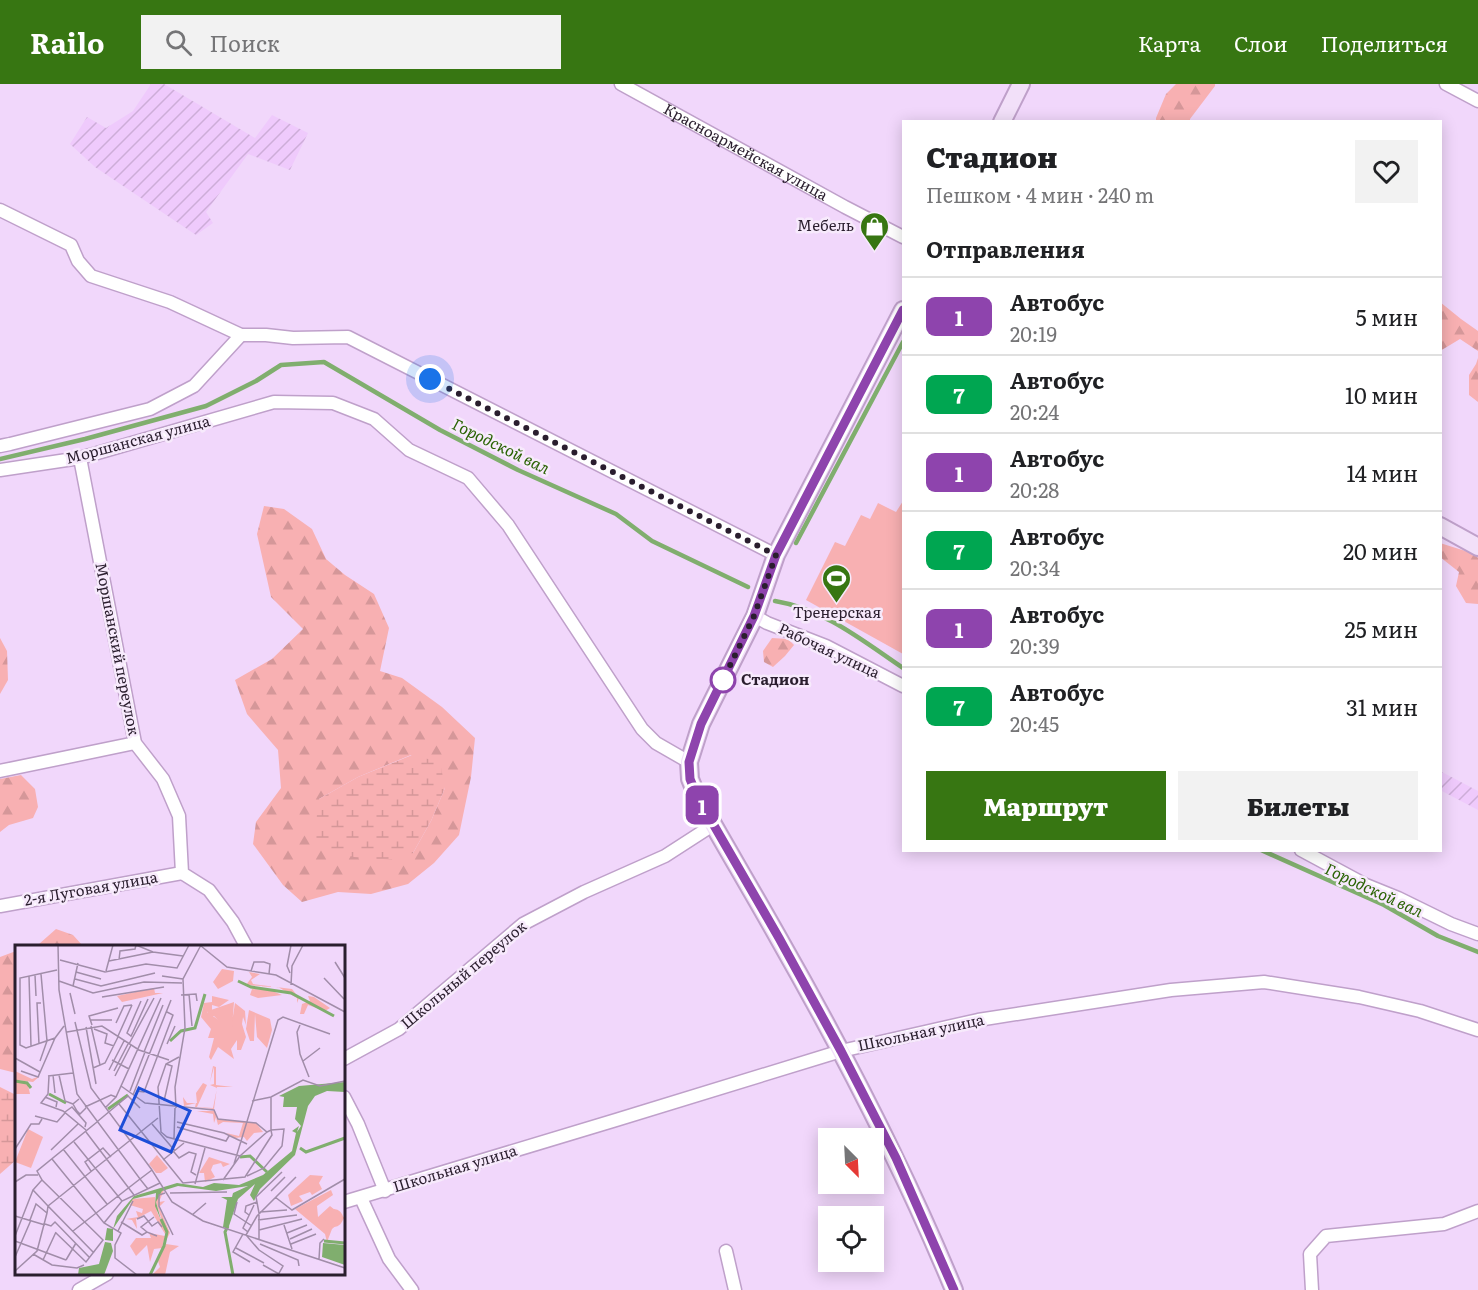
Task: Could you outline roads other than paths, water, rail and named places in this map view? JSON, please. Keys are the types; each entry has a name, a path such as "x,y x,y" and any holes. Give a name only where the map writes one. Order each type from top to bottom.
{"street":[{"name":"Красноармейская улица","path":"621,84 902,236"},
{"path":"1003,120 1021,84"},
{"path":"1446,84 1478,101"},
{"path":"0,210 70,245 78,261 91,276 170,302 241,335 293,338 348,337 776,555"},
{"path":"902,312 776,555 754,616 701,724 689,762 690,779 697,796 841,1051 896,1158 954,1290"},
{"name":"Моршанская улица","path":"0,446 150,409 194,386 241,335"},
{"name":"Моршанская улица","path":"0,470 80,458 274,402 333,403 374,419 409,450 468,478 508,525 642,729 656,743 689,762"},
{"name":"Моршанский переулок","path":"80,458 135,743 163,779 179,816 182,873"},
{"path":"1442,527 1478,547"},
{"name":"Рабочая улица","path":"754,616 826,646 902,685"},
{"path":"0,771 135,743"},
{"name":"Школьный переулок","path":"345,1058 399,1029 523,924 584,892 665,856 713,825"},
{"path":"1305,852 1366,885 1478,934"},
{"path":"182,873 209,890 245,945"},
{"name":"2-я Луговая улица","path":"0,906 182,873"},
{"name":"Школьная улица","path":"345,1202 841,1051 978,1020 1171,990 1264,982 1369,999 1420,1011 1478,1030"},
{"path":"345,1099 358,1124 385,1191"},
{"path":"361,1198 389,1259 412,1290"},
{"path":"1312,1290 1310,1254 1326,1236 1444,1224 1478,1211"},
{"path":"726,1251 735,1290"},
{"path":"79,1290 105,1275"}],"waterway":[{"path":"796,543 902,344"},
{"name":"Городской вал","path":"0,459 85,439 206,406 256,381 281,365 324,362 440,430 518,470 616,514 652,541 748,587"},
{"name":"Городской вал","path":"775,601 810,611 842,627 902,667"},
{"name":"Городской вал","path":"1265,852 1384,905 1438,936 1478,952"}],"place":[{"name":"Мебель","path":"875,252"},
{"name":"Тренерская","path":"837,604"},
{"name":"Стадион","path":"723,680"}]}
